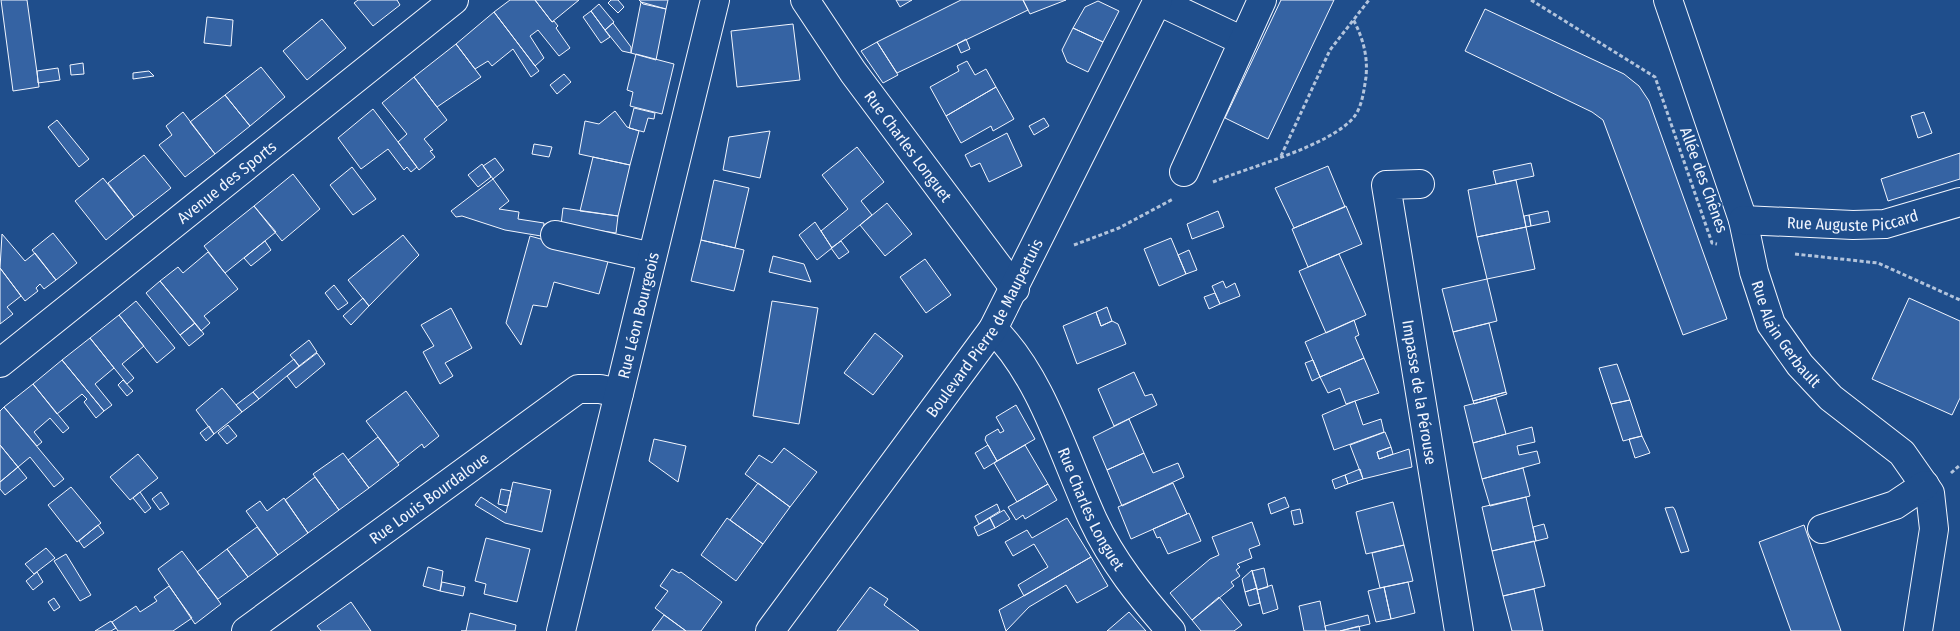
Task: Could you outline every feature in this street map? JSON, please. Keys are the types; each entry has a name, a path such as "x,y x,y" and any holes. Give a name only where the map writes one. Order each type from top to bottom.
{"street":[{"name":"Avenue des Sports","path":"0,363 454,0"},
{"name":"Rue Léon Bourgeois","path":"561,631 715,0"},
{"name":"Rue Charles Longuet","path":"805,0 853,72 1015,289"},
{"path":"1158,0 1243,40"},
{"name":"Boulevard Pierre de Maupertuis","path":"770,631 993,329 1015,289 1158,0"},
{"path":"1190,184 1243,40 1262,0"},
{"name":"Rue Alain Gerbault","path":"1668,0 1743,220 1751,249 1754,272 1771,324 1800,364 1831,398 1902,453 1930,493 1934,529 1918,631"},
{"name":"Impasse de la Pérouse","path":"1420,184 1386,186 1459,631"},
{"name":"Rue Auguste Piccard","path":"1743,220 1853,225 1885,224 1960,202"},
{"path":"556,235 652,257"},
{"name":"Rue Charles Longuet","path":"993,329 1011,346 1030,376 1094,522 1105,542 1127,578 1171,631"},
{"name":"Rue Louis Bourdaloue","path":"246,631 578,389 600,389 619,393"},
{"path":"1822,529 1895,505 1925,486"}],"path":[{"path":"1281,156 1330,50 1369,0"},
{"name":"Allée des Chênes","path":"1531,0 1655,77 1712,243 1878,263 1960,300"},
{"path":"1074,245 1119,228 1190,184 1281,156 1316,142 1340,129 1354,117 1361,103 1368,59 1359,30 1353,19"}],"building":[{"path":"1,0 27,0 39,87 13,91"},
{"path":"358,0 397,0 400,5 373,26 354,3"},
{"path":"510,0 535,0 552,22 554,21 558,26 556,28 570,48 559,56 538,30 530,36 544,58 535,66 494,12"},
{"path":"535,0 579,0 552,22"},
{"path":"611,0 618,0 624,7 618,13 608,3"},
{"path":"639,0 668,0 666,9 643,4"},
{"path":"896,0 912,0 900,7"},
{"path":"961,0 1023,0 1028,10 897,73 877,42"},
{"path":"1023,0 1066,0 1030,14"},
{"path":"1281,0 1334,0 1268,139 1225,118"},
{"path":"1098,1 1119,11 1103,42 1073,28 1085,7"},
{"path":"641,2 666,9 656,60 631,53"},
{"path":"599,4 614,22 605,30 591,11"},
{"path":"1485,9 1624,74 1639,86 1649,101 1727,319 1683,335 1603,120 1592,112 1465,51"},
{"path":"591,11 610,37 601,43 583,17"},
{"path":"494,12 539,71 531,77 513,49 492,66 488,61 475,69 456,44"},
{"path":"207,17 233,20 231,46 204,43"},
{"path":"322,19 346,48 307,80 283,51"},
{"path":"613,23 631,47 631,53 622,51 605,30"},
{"path":"793,24 800,80 737,87 731,31"},
{"path":"1073,28 1103,42 1088,72 1067,62 1062,50"},
{"path":"966,39 970,49 961,53 957,44"},
{"path":"877,42 898,75 883,83 861,51"},
{"path":"456,44 481,77 437,107 414,77"},
{"path":"636,54 674,64 662,114 630,106 633,92 627,90"},
{"path":"967,61 975,75 986,69 996,87 946,116 930,87 959,71 957,66"},
{"path":"83,63 84,74 71,75 70,65"},
{"path":"261,67 285,97 250,126 225,95"},
{"path":"58,68 60,80 38,83 37,71"},
{"path":"149,71 154,76 133,79 133,73"},
{"path":"564,74 571,82 557,94 550,85"},
{"path":"414,77 447,120 424,139 433,150 430,151 435,157 419,170 398,142 407,134 382,103"},
{"path":"996,87 1014,119 993,131 991,126 961,143 946,116"},
{"path":"225,95 250,126 215,154 190,122"},
{"path":"634,108 655,113 654,119 648,118 644,132 629,128"},
{"path":"373,109 417,167 411,172 407,167 404,170 388,149 361,169 338,138"},
{"path":"615,111 627,127 639,131 630,165 579,154 585,121 599,124"},
{"path":"183,112 215,154 185,177 159,145 172,135 166,126"},
{"path":"1924,112 1932,133 1918,138 1911,116"},
{"path":"1044,118 1049,126 1034,135 1029,126"},
{"path":"57,120 89,159 79,167 48,127"},
{"path":"770,131 760,178 723,170 729,137"},
{"path":"1007,133 1022,166 989,182 980,163 971,167 965,155"},
{"path":"534,144 552,147 549,157 532,154"},
{"path":"857,147 884,182 861,201 872,215 832,248 821,231 848,209 822,175"},
{"path":"1960,153 1960,179 1888,201 1881,179"},
{"path":"144,155 171,188 134,217 108,183"},
{"path":"593,157 630,165 618,216 580,211"},
{"path":"495,158 504,170 493,179 483,166"},
{"path":"1531,163 1534,176 1496,184 1493,171"},
{"path":"482,164 491,177 478,187 468,175"},
{"path":"1328,166 1345,207 1294,228 1275,188"},
{"path":"352,167 376,199 353,215 330,185"},
{"path":"293,174 320,209 282,241 254,206"},
{"path":"103,178 134,217 106,240 75,201"},
{"path":"493,179 509,201 499,209 519,212 518,219 544,223 543,232 547,237 505,230 462,216 456,217 451,211"},
{"path":"714,180 749,188 735,248 701,240"},
{"path":"1516,180 1526,227 1477,237 1468,190"},
{"path":"887,203 912,234 885,256 860,225"},
{"path":"254,206 276,232 225,273 204,246"},
{"path":"1346,206 1362,244 1308,267 1292,229"},
{"path":"563,208 618,216 616,233 561,225"},
{"path":"1218,211 1224,227 1192,239 1187,224"},
{"path":"1548,211 1550,222 1531,226 1529,215"},
{"path":"1529,215 1531,226 1526,227 1524,216"},
{"path":"815,222 832,248 817,260 799,235"},
{"path":"1526,227 1535,269 1487,279 1477,237"},
{"path":"53,233 77,263 56,280 32,250"},
{"path":"2,234 25,261 35,253 56,280 44,289 40,284 36,288 38,291 25,301 0,268"},
{"path":"403,235 419,255 369,306 348,280"},
{"path":"530,236 609,258 599,294 554,282 547,307 533,305 521,345 506,323"},
{"path":"1171,238 1186,274 1159,286 1144,249"},
{"path":"701,240 744,250 734,291 691,281"},
{"path":"265,241 271,250 251,266 244,258"},
{"path":"841,241 849,252 839,259 831,248"},
{"path":"1189,250 1197,270 1186,274 1178,255"},
{"path":"208,252 238,289 204,316 210,323 201,331 160,281 178,267 183,273"},
{"path":"1339,254 1366,315 1326,333 1299,271"},
{"path":"773,256 804,264 811,282 769,272"},
{"path":"925,259 951,295 926,313 900,277"},
{"path":"0,268 21,296 7,307 13,314 0,324"},
{"path":"1487,279 1497,321 1453,332 1442,289"},
{"path":"160,281 195,323 180,335 146,293"},
{"path":"1223,281 1226,288 1235,283 1240,296 1220,304 1212,286"},
{"path":"334,285 348,303 338,310 325,293"},
{"path":"1215,293 1220,304 1209,309 1204,297"},
{"path":"363,298 369,306 351,325 343,316"},
{"path":"1909,298 1960,321 1960,398 1952,415 1872,379"},
{"path":"136,301 175,348 157,363 119,315"},
{"path":"772,301 818,308 799,424 753,416"},
{"path":"1107,307 1112,321 1101,326 1096,312"},
{"path":"451,308 472,348 445,363 453,376 440,384 423,352 434,346 421,325"},
{"path":"1096,312 1101,326 1112,321 1118,324 1126,344 1077,364 1063,326"},
{"path":"119,315 144,346 122,364 134,378 127,384 90,338"},
{"path":"1354,320 1359,335 1355,337 1364,358 1320,377 1305,342"},
{"path":"195,323 204,334 189,346 180,335"},
{"path":"1489,323 1506,392 1473,401 1453,332"},
{"path":"875,333 903,356 873,395 844,373"},
{"path":"90,338 114,368 95,384 112,405 104,411 62,360"},
{"path":"309,340 317,352 299,366 290,355"},
{"path":"317,353 325,364 296,388 287,376"},
{"path":"1364,358 1379,393 1346,404 1340,388 1328,393 1320,377"},
{"path":"294,359 299,366 259,399 253,392"},
{"path":"62,360 104,411 96,418 84,402 87,399 82,394 57,414 33,384"},
{"path":"1313,360 1320,377 1312,381 1305,363"},
{"path":"1617,364 1630,400 1611,404 1599,368"},
{"path":"1134,372 1145,396 1152,394 1157,405 1114,426 1098,389"},
{"path":"123,380 133,391 127,396 118,385"},
{"path":"33,384 69,428 63,433 50,418 34,432 42,442 37,446 4,407"},
{"path":"222,388 242,412 214,434 196,410"},
{"path":"406,391 439,436 424,448 422,444 398,463 366,421"},
{"path":"253,392 259,399 242,412 236,405"},
{"path":"1506,392 1507,394 1474,404 1473,401"},
{"path":"1496,398 1506,434 1473,443 1464,406"},
{"path":"1630,400 1642,436 1623,441 1611,404"},
{"path":"1355,401 1363,425 1381,419 1384,432 1334,450 1322,415"},
{"path":"1016,405 1035,439 997,461 985,440 986,436 998,429 1000,433 1004,431 996,417"},
{"path":"4,407 64,479 54,487 30,457 18,467 0,445 0,411"},
{"path":"1129,419 1144,453 1107,470 1093,437"},
{"path":"228,425 237,436 227,444 218,433"},
{"path":"209,426 214,434 206,441 200,433"},
{"path":"1532,427 1535,442 1517,446 1519,455 1537,451 1540,463 1482,479 1473,443"},
{"path":"1385,432 1391,447 1377,452 1379,459 1409,449 1412,467 1363,479 1350,445"},
{"path":"1642,436 1650,453 1635,458 1629,439"},
{"path":"378,437 399,465 369,488 348,460"},
{"path":"654,439 686,446 678,482 649,461"},
{"path":"0,445 18,467 0,482"},
{"path":"988,445 997,461 984,469 975,453"},
{"path":"1025,445 1048,484 1017,502 994,463"},
{"path":"1391,447 1393,454 1379,459 1377,452"},
{"path":"784,448 817,472 790,507 745,474 759,455 772,463"},
{"path":"343,453 369,488 339,510 313,474"},
{"path":"1144,453 1153,473 1178,463 1184,477 1122,506 1107,470"},
{"path":"138,454 158,478 130,500 110,477"},
{"path":"18,467 27,478 5,495 0,489 0,482"},
{"path":"1523,468 1530,496 1490,506 1482,479"},
{"path":"1360,469 1363,479 1348,484 1345,475"},
{"path":"1345,475 1348,484 1335,489 1332,480"},
{"path":"315,477 339,510 308,533 285,500"},
{"path":"513,482 551,490 542,532 505,523 475,505 481,497 506,513"},
{"path":"758,483 790,507 763,544 730,520"},
{"path":"1173,483 1187,514 1131,539 1118,507"},
{"path":"1048,484 1057,500 1025,519 1023,515 1016,520 1008,507"},
{"path":"71,487 101,523 77,542 48,505"},
{"path":"501,489 511,491 508,506 498,504"},
{"path":"140,492 151,508 145,513 133,498"},
{"path":"161,492 169,504 160,510 152,499"},
{"path":"1285,497 1289,507 1271,514 1268,504"},
{"path":"1526,497 1536,541 1492,551 1482,507"},
{"path":"284,498 308,533 278,555 246,511 260,501 267,511"},
{"path":"1393,502 1404,545 1366,554 1356,512"},
{"path":"997,504 1000,511 979,524 975,516"},
{"path":"1673,507 1689,551 1681,553 1665,508"},
{"path":"1300,509 1303,523 1294,525 1291,511"},
{"path":"1004,510 1010,519 995,528 990,518"},
{"path":"1189,513 1201,541 1168,554 1160,537 1157,538 1153,529"},
{"path":"727,518 763,544 736,581 701,555"},
{"path":"990,518 995,528 978,536 974,527"},
{"path":"1067,518 1091,557 1024,596 1018,585 1048,567 1034,544 1013,556 1005,542 1027,530 1032,538"},
{"path":"1252,522 1260,545 1249,549 1252,558 1237,564 1240,567 1236,570 1240,576 1231,582 1234,586 1192,620 1170,593 1210,559 1219,555 1212,537"},
{"path":"1544,524 1548,538 1536,541 1533,527"},
{"path":"98,525 104,533 84,548 79,541"},
{"path":"1804,525 1841,631 1791,631 1759,542"},
{"path":"257,527 278,555 248,577 227,549"},
{"path":"486,538 530,549 517,602 484,594 486,584 475,581"},
{"path":"1534,541 1545,586 1503,596 1492,551"},
{"path":"1404,545 1413,581 1380,588 1372,553"},
{"path":"46,548 55,558 34,574 25,564"},
{"path":"227,549 248,577 218,599 197,572"},
{"path":"182,551 221,604 195,624 158,569"},
{"path":"66,554 91,595 80,601 54,561"},
{"path":"1091,557 1108,586 1077,603 1066,585 1029,607 1006,631 999,610"},
{"path":"428,567 443,571 440,591 423,586"},
{"path":"1264,568 1268,587 1257,590 1252,571"},
{"path":"672,569 679,573 681,572 722,602 701,631 686,631 655,608 668,591 660,586"},
{"path":"1252,570 1257,588 1245,592 1242,579"},
{"path":"37,572 43,582 33,590 26,581"},
{"path":"442,582 465,587 463,596 440,591"},
{"path":"1408,582 1415,613 1391,619 1384,587"},
{"path":"1272,585 1278,609 1263,614 1257,590"},
{"path":"169,586 192,618 173,631 118,631 112,622 136,606 140,612 157,601 154,597"},
{"path":"870,587 888,599 884,605 919,631 837,631"},
{"path":"1384,587 1391,619 1376,622 1368,591"},
{"path":"1257,588 1260,603 1249,606 1245,592"},
{"path":"1534,589 1543,631 1512,631 1503,596"},
{"path":"1219,597 1242,625 1234,631 1201,631 1192,620"},
{"path":"54,598 60,607 54,611 48,602"},
{"path":"1320,601 1326,631 1304,631 1299,606"},
{"path":"351,602 371,631 321,631 317,626"},
{"path":"1129,612 1146,631 1107,631"},
{"path":"470,613 516,625 515,631 466,631"},
{"path":"664,615 686,631 652,631"},
{"path":"1368,615 1370,624 1340,631 1326,631 1325,626"},
{"path":"111,621 116,628 111,631 95,631"},
{"path":"1359,626 1360,631 1340,631"}]}
